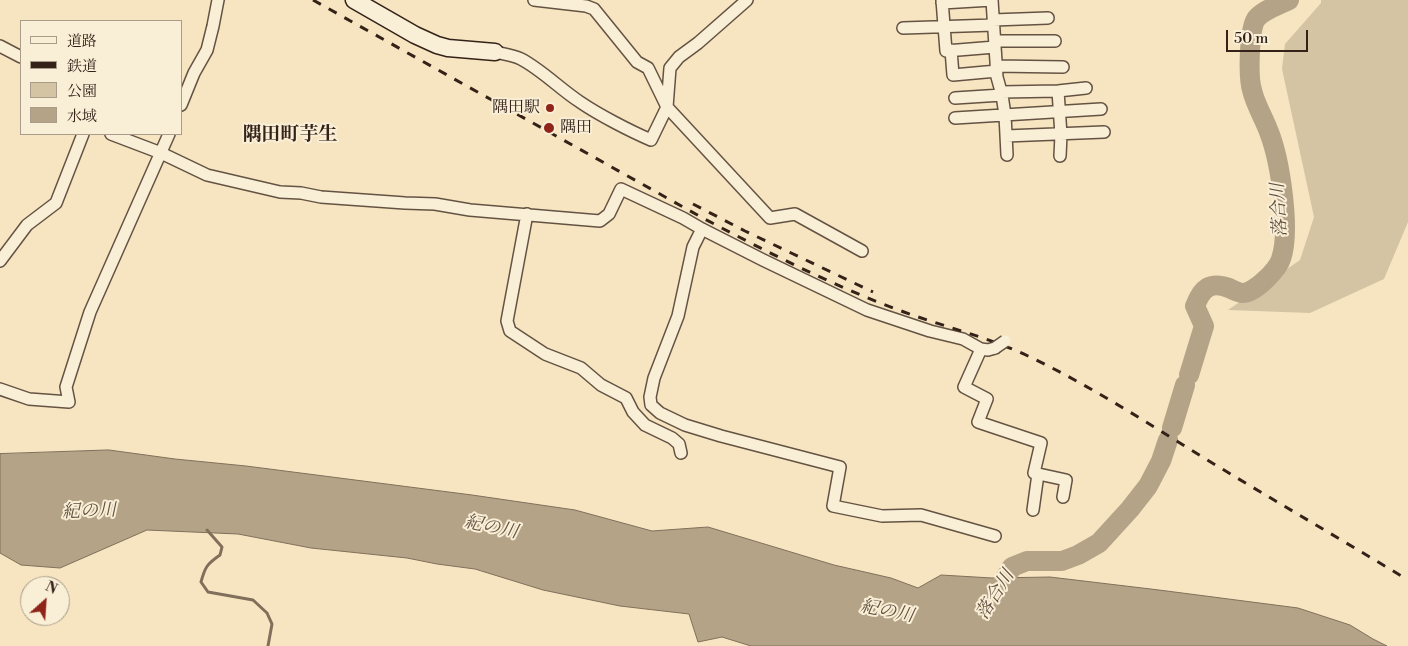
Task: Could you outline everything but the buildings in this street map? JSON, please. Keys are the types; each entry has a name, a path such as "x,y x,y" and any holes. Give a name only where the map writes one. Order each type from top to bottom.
{"main road":[{"path":"354,0 436,45 448,48 495,52"}],"street":[{"path":"182,103 194,73 207,50 218,0"},
{"path":"534,0 586,6 594,9 637,62 648,68 667,107 770,218 795,214 862,251"},
{"path":"495,52 521,60 582,104 652,140 667,107 670,68 679,56 698,43 747,0"},
{"path":"1007,155 1005,115 997,68 995,44 994,23 992,0 942,1 946,51 995,44 1055,41"},
{"path":"904,28 944,27 1048,18"},
{"path":"0,46 20,56"},
{"path":"951,50 953,75 997,68 1063,67"},
{"path":"955,98 1086,88"},
{"path":"1058,91 1061,134 1060,156"},
{"path":"955,118 1101,108"},
{"path":"1006,136 1104,132"},
{"path":"0,261 27,225 56,203 82,135"},
{"path":"114,135 161,153 207,175 280,192 301,192 321,197 435,204 470,210 600,221 609,214 621,188 867,310 930,331 963,339 981,349 995,348 1010,340"},
{"path":"0,388 29,399 69,402 66,387 90,312 169,135"},
{"path":"527,214 507,321 510,330 546,354 581,368 601,385 626,398 633,412 645,425 672,438 679,444 681,453"},
{"path":"702,229 694,247 678,316 654,378 650,397 651,405 660,413 685,425 840,467 833,506 882,516 922,515 995,536"},
{"path":"981,349 964,387 987,400 978,422 1040,444 1034,473 1066,480 1063,497"},
{"path":"1033,510 1038,474"}],"green space":[{"path":"1321,0 1408,0 1408,222 1384,279 1310,313 1228,310 1300,260 1314,217 1282,69 1285,44 1321,3"}],"water":[{"name":"紀の川","path":"109,450 472,495 575,510 652,531 708,527 834,565 891,578 918,588 941,575 992,578 1050,577 1298,608 1350,625 1387,646 751,646 722,637 698,642 689,614 620,606 543,590 475,569 407,558 311,548 238,534 147,530 60,568 21,565 0,553 0,454"}],"waterway":[{"name":"落合川","path":"1189,375 1204,326 1195,306 1204,291 1217,285 1241,293 1248,292 1260,285 1275,269 1281,259 1285,231 1283,195 1273,144 1252,90 1250,54 1252,33 1256,19 1267,10 1289,0"},
{"name":"落合川","path":"1172,428 1185,385"},
{"name":"落合川","path":"991,602 1012,567 1027,561 1062,561 1078,555 1099,543 1148,486 1161,461 1168,440"},
{"path":"207,530 222,547 220,555 207,566 201,582 208,592 253,600 267,613 272,624 268,646"}],"railway":[{"path":"313,0 701,217 776,256 878,302 998,343 1074,380 1408,580"},
{"path":"693,204 873,292"}],"place":[{"name":"隅田駅","path":"550,108"},
{"name":"隅田","path":"549,128"}],"district":[{"name":"隅田町芋生","path":"290,135"}]}
